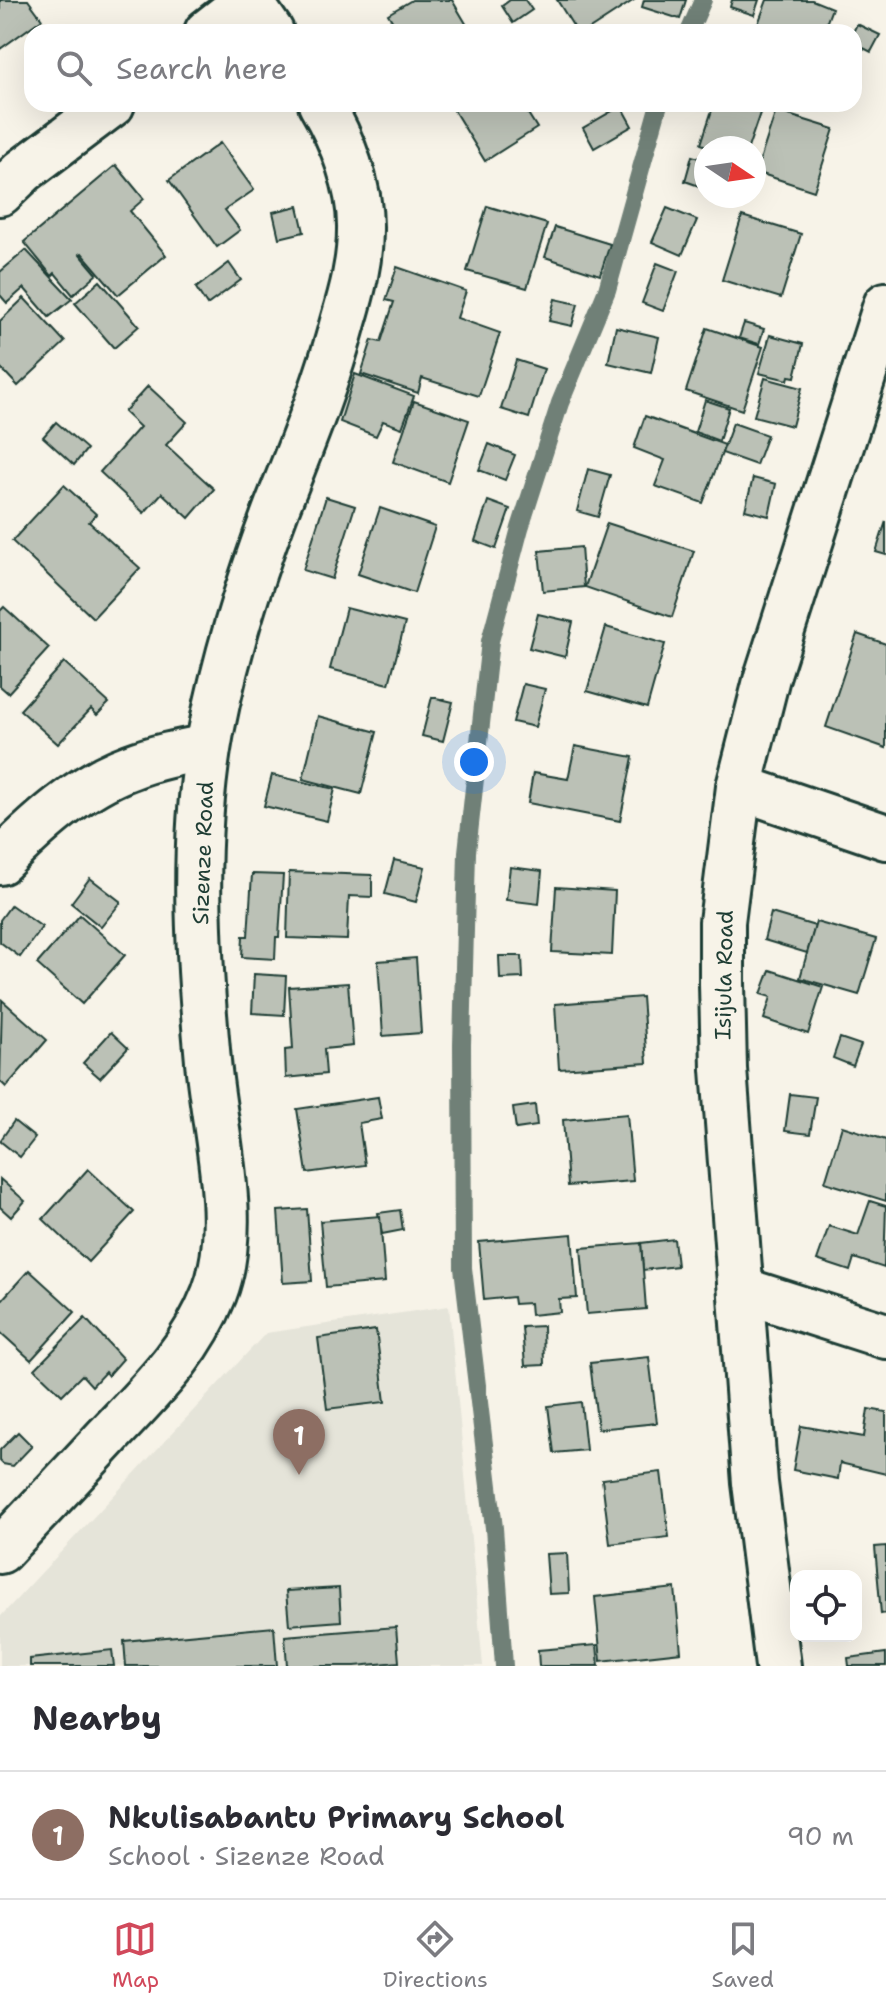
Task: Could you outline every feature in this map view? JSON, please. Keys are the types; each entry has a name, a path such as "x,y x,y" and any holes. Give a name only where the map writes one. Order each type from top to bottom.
{"street":[{"path":"217,24 248,0 265,24"},
{"path":"0,193 23,171 101,112"},
{"name":"Sizenze Road","path":"0,1551 189,1346 216,1290 226,1234 221,1152 207,1052 199,921 202,807 208,747 236,621 329,375 358,262 361,226 354,188 343,150 325,112"},
{"name":"Isijula Road","path":"778,1666 755,1483 724,1069 722,922 739,787 767,677 882,328"},
{"path":"0,862 61,807 127,768 208,747"},
{"path":"739,787 886,837"},
{"path":"742,1290 886,1336"}],"shaded area":[{"path":"449,1306 483,1666 0,1666 0,1617 266,1333"}],"building":[{"path":"0,0 28,0 42,19 35,24 24,24 24,32 0,49"},
{"path":"412,0 452,0 466,24 394,24 388,14"},
{"path":"510,0 525,0 532,10 513,23 502,6"},
{"path":"557,0 634,0 597,24 572,24"},
{"path":"644,0 686,0 680,19 642,7"},
{"path":"732,0 759,0 754,15 730,7"},
{"path":"767,0 812,0 832,8 826,24 758,24"},
{"path":"862,26 880,35 871,52 862,47"},
{"path":"455,112 527,112 537,128 485,161"},
{"path":"611,112 624,112 632,126 594,148 583,128"},
{"path":"711,112 760,112 752,136 704,136"},
{"path":"776,112 834,129 814,191 766,175 766,142"},
{"path":"220,143 254,190 225,210 240,230 217,247 169,180"},
{"path":"692,156 694,157 694,184 685,181"},
{"path":"116,165 144,199 130,211 166,255 118,295 82,253 97,274 73,295 55,273 52,276 24,242"},
{"path":"298,206 304,232 279,238 273,212"},
{"path":"487,206 547,224 527,288 467,271"},
{"path":"667,208 697,220 682,255 652,242"},
{"path":"742,216 801,234 781,298 722,280"},
{"path":"555,227 610,244 600,275 545,257"},
{"path":"26,250 72,299 49,317 24,288 7,303 0,295 0,272"},
{"path":"229,263 241,280 207,305 196,288"},
{"path":"657,263 678,271 663,311 642,303"},
{"path":"397,267 466,291 457,318 500,333 479,396 422,378 418,393 361,374 372,340 381,342 394,302 386,300"},
{"path":"100,281 139,326 114,348 75,303"},
{"path":"24,298 65,342 18,386 0,367 0,321"},
{"path":"555,299 578,304 572,326 549,321"},
{"path":"744,323 764,329 759,344 739,338"},
{"path":"616,327 659,337 651,373 608,363"},
{"path":"707,328 763,347 742,410 686,391"},
{"path":"770,335 803,344 795,377 789,376 788,380 759,373"},
{"path":"516,360 544,369 529,418 501,409"},
{"path":"355,374 414,396 402,428 383,421 376,436 340,422"},
{"path":"765,378 802,388 792,426 754,416"},
{"path":"148,386 187,422 166,445 214,489 189,518 162,493 144,513 100,472 140,427 124,412"},
{"path":"705,400 729,408 719,441 695,432"},
{"path":"414,401 469,420 448,482 393,462"},
{"path":"645,416 725,445 703,503 655,486 665,460 634,448"},
{"path":"56,422 87,449 74,465 43,437"},
{"path":"733,423 767,435 756,465 722,453"},
{"path":"489,444 515,455 505,480 479,470"},
{"path":"588,469 610,475 598,517 577,511"},
{"path":"753,478 776,484 769,516 745,510"},
{"path":"64,485 96,514 89,522 140,568 93,618 12,541"},
{"path":"326,497 355,506 332,579 303,570"},
{"path":"488,501 510,509 496,549 475,541"},
{"path":"380,508 435,527 414,593 358,574"},
{"path":"886,521 886,555 876,552"},
{"path":"607,523 694,551 672,617 585,587"},
{"path":"581,547 584,587 543,591 539,551"},
{"path":"4,607 49,648 8,693 0,686 0,611"},
{"path":"346,608 405,623 389,684 330,669"},
{"path":"538,614 573,622 565,657 529,648"},
{"path":"606,627 665,644 647,708 587,691"},
{"path":"857,634 886,644 886,748 826,727"},
{"path":"64,662 109,703 97,715 91,709 58,744 20,710"},
{"path":"523,684 545,689 535,727 513,722"},
{"path":"432,697 453,702 443,741 422,736"},
{"path":"318,716 377,732 361,794 303,779"},
{"path":"575,746 633,757 620,821 528,803 533,773 568,779"},
{"path":"272,775 335,789 327,821 264,806"},
{"path":"394,860 425,867 416,902 385,894"},
{"path":"510,867 542,871 539,904 506,900"},
{"path":"289,872 372,875 372,897 349,896 347,940 287,938"},
{"path":"252,874 283,875 275,959 242,957 243,936 248,936"},
{"path":"90,878 121,902 101,927 71,903"},
{"path":"556,887 615,891 612,955 552,952"},
{"path":"11,905 42,927 20,957 0,942 0,920"},
{"path":"771,913 815,926 807,953 764,940"},
{"path":"80,915 125,955 82,1004 37,964"},
{"path":"816,922 876,939 859,995 800,978"},
{"path":"499,956 522,956 523,978 500,979"},
{"path":"416,958 421,1033 383,1036 378,961"},
{"path":"770,970 823,987 808,1034 764,1019 771,997 761,994"},
{"path":"254,974 286,976 284,1015 252,1013"},
{"path":"348,983 353,1046 324,1049 326,1074 286,1078 285,1050 293,1049 289,987"},
{"path":"642,997 647,1063 559,1069 555,1004"},
{"path":"2,1000 47,1040 6,1087 0,1081"},
{"path":"111,1032 128,1048 100,1078 83,1063"},
{"path":"840,1038 861,1045 853,1066 833,1058"},
{"path":"790,1094 816,1097 810,1134 785,1131"},
{"path":"378,1097 382,1119 359,1123 365,1165 307,1173 297,1109"},
{"path":"535,1105 537,1126 516,1129 513,1108"},
{"path":"627,1114 633,1181 568,1186 563,1120"},
{"path":"14,1121 35,1138 20,1157 0,1141"},
{"path":"842,1126 886,1140 886,1201 825,1182"},
{"path":"88,1169 134,1212 88,1262 43,1219"},
{"path":"0,1179 25,1201 11,1217 0,1207"},
{"path":"870,1201 886,1206 884,1268 854,1258 850,1271 817,1260 829,1226 858,1235"},
{"path":"307,1209 312,1281 283,1283 278,1211"},
{"path":"400,1210 403,1230 382,1234 378,1213"},
{"path":"380,1216 385,1282 326,1287 320,1221"},
{"path":"572,1234 577,1298 559,1299 560,1312 531,1315 530,1303 514,1304 513,1297 484,1300 479,1242"},
{"path":"674,1239 677,1266 643,1270 641,1243"},
{"path":"641,1243 646,1309 587,1314 581,1248"},
{"path":"29,1270 75,1312 31,1360 0,1332 0,1302"},
{"path":"85,1318 123,1359 108,1376 105,1372 92,1386 82,1375 62,1395 35,1369"},
{"path":"543,1326 544,1365 525,1366 522,1327"},
{"path":"376,1330 385,1402 327,1409 318,1338"},
{"path":"649,1357 657,1423 598,1429 590,1363"},
{"path":"581,1402 586,1450 554,1453 548,1406"},
{"path":"868,1409 886,1412 886,1474 840,1463 838,1479 793,1470 801,1426 864,1437"},
{"path":"18,1432 32,1446 13,1466 3,1464 0,1450"},
{"path":"661,1472 669,1537 610,1544 602,1479"},
{"path":"886,1546 886,1613 881,1614 875,1547"},
{"path":"567,1553 569,1593 549,1594 546,1554"},
{"path":"339,1588 341,1621 289,1625 286,1591"},
{"path":"675,1588 681,1652 601,1661 595,1597"},
{"path":"274,1627 277,1666 126,1666 124,1641"},
{"path":"396,1627 399,1662 355,1666 287,1666 285,1636"},
{"path":"597,1645 599,1666 539,1666 538,1650"},
{"path":"112,1650 114,1666 30,1666 30,1659"},
{"path":"886,1653 886,1666 849,1666 848,1658"}],"waterway":[{"path":"692,24 703,0"},
{"path":"504,1666 494,1528 463,1268 462,1045 467,852 490,641 520,528 560,403 607,290 657,112"}],"place":[{"name":"Nkulisabantu Primary School","path":"299,1475"}]}
